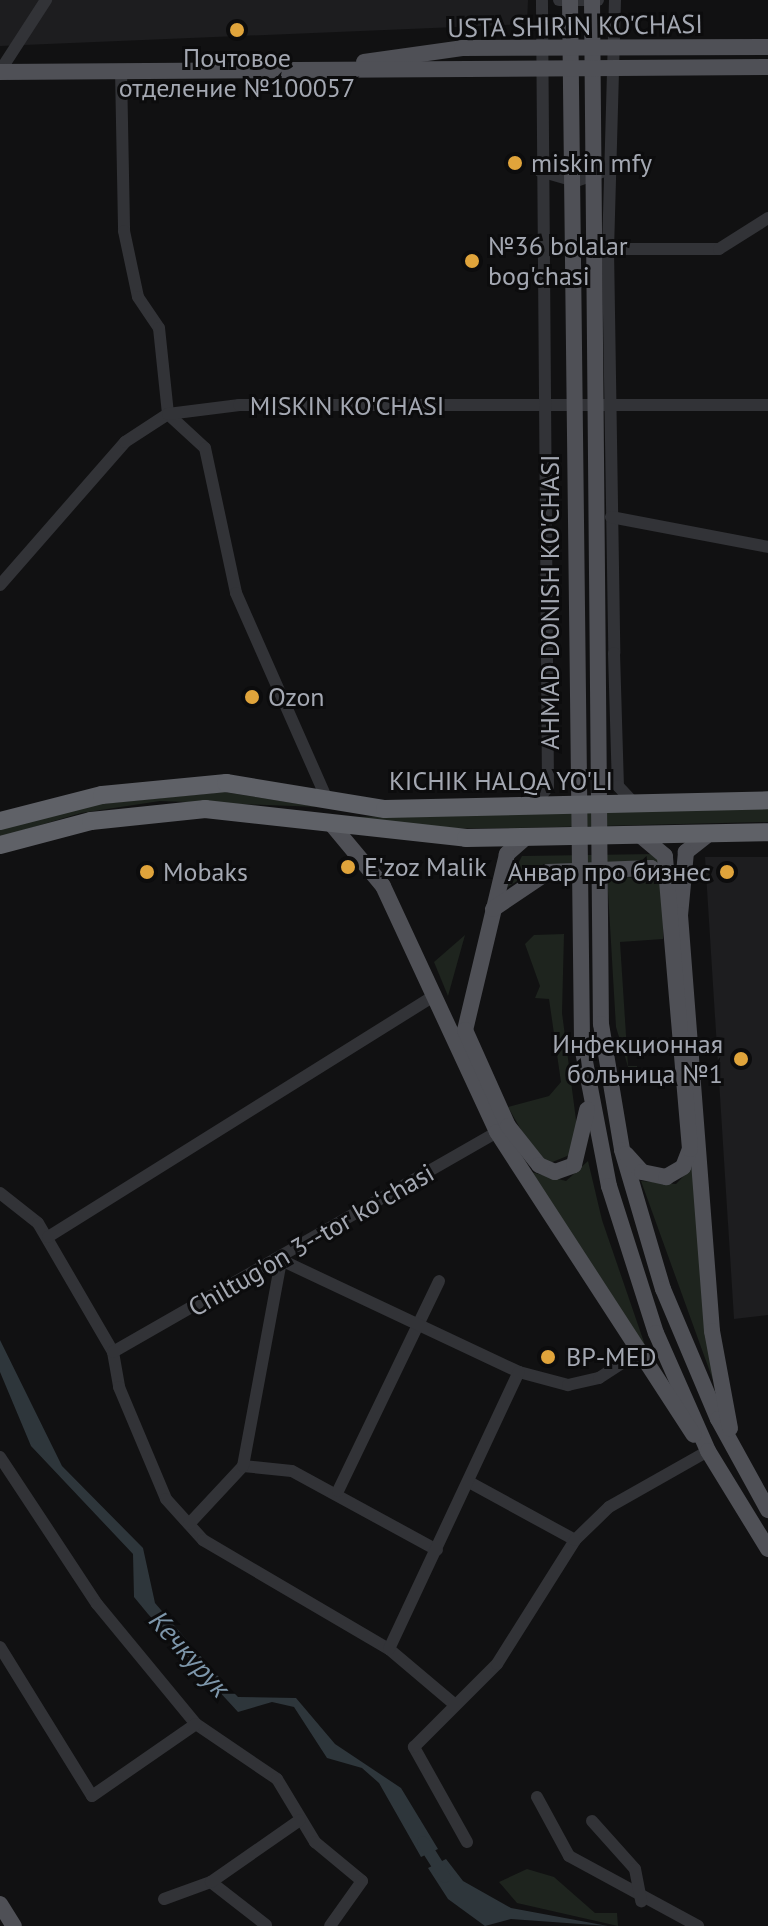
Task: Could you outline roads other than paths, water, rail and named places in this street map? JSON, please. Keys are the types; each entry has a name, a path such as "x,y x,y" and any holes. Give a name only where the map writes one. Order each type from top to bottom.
{"highway":[{"name":"KICHIK HALQA YO'LI","path":"0,821 92,797 182,785 250,784 332,800 525,810 768,800"},
{"path":"332,800 333,826"},
{"name":"KICHIK HALQA YO'LI","path":"0,845 155,811 237,810 333,826 524,839 768,832"}],"main road":[{"name":"AHMAD DONISH KO'CHASI","path":"570,0 576,970 589,1089 618,1219 656,1333 708,1451 768,1549"},
{"name":"AHMAD DONISH KO'CHASI","path":"592,0 596,970 622,1150 675,1322 735,1453 768,1510"},
{"name":"USTA SHIRIN KO'CHASI","path":"335,66 462,48 768,47"},
{"name":"USTA SHIRIN KO'CHASI","path":"0,72 335,66 542,70 768,67"},
{"path":"333,826 383,886 435,995 458,1052 502,1129 670,1408 708,1451"},
{"path":"710,833 686,852 680,898 712,1331 735,1453"},
{"path":"622,1150 642,1172 661,1177 679,1170 689,1153 667,874 663,850 640,835"},
{"path":"524,839 507,854 465,1023 502,1129 539,1165 565,1171 582,1152 589,1089"},
{"path":"458,1052 458,1014 492,910 548,872 667,874"},
{"path":"667,874 680,898"},
{"path":"656,1333 670,1408"},
{"path":"0,1904 14,1926"}],"street":[{"path":"0,72 46,0"},
{"name":"AHMAD DONISH KO'CHASI","path":"525,810 548,787 540,171 542,0"},
{"path":"559,0 598,0"},
{"path":"615,0 616,167 608,249 618,786 640,806"},
{"path":"121,70 124,231 138,297 159,328 168,414 205,448 236,593 332,800"},
{"path":"540,171 576,181 616,167"},
{"path":"608,249 719,249 768,218"},
{"name":"MISKIN KO'CHASI","path":"0,585 125,442 168,414 239,405 768,405"},
{"path":"611,517 768,547"},
{"path":"48,1237 435,995"},
{"name":"Chiltug'on 3--tor koʻchasi","path":"113,1352 281,1260 502,1129"},
{"path":"0,1193 48,1237 113,1352 119,1387 166,1499 203,1540 389,1649 454,1704"},
{"path":"189,1524 243,1466 281,1260 519,1372 580,1384 636,1354"},
{"path":"338,1491 439,1281"},
{"path":"389,1649 519,1372"},
{"path":"467,1842 414,1747 497,1664 575,1540 609,1507 708,1451"},
{"path":"0,1457 97,1604 196,1724 277,1779 300,1820 320,1847 362,1881 330,1926"},
{"path":"243,1466 292,1471 338,1491 437,1550"},
{"path":"469,1482 575,1540"},
{"path":"1,1651 92,1796 196,1724"},
{"path":"537,1797 569,1856 641,1901 698,1926"},
{"path":"164,1899 211,1882 300,1820"},
{"path":"592,1821 635,1869 641,1901"},
{"path":"211,1882 266,1925"}],"water":[{"path":"0,1340 62,1466 143,1548 155,1603 215,1673 238,1697 296,1698 335,1744 401,1788 438,1849 421,1857 379,1783 362,1768 327,1758 294,1707 272,1702 238,1712 148,1614 134,1597 133,1554 31,1446 0,1372"},
{"path":"446,1859 463,1881 511,1908 608,1926 511,1919 485,1926 448,1899 428,1868"}],"waterway":[{"name":"Кечкурук","path":"423,1842 445,1877"}],"place":[{"name":"Почтовое отделение №100057","path":"237,30"},
{"name":"miskin mfy","path":"515,163"},
{"name":"№36 bolalar bog'chasi","path":"472,261"},
{"name":"Ozon","path":"252,697"},
{"name":"E'zoz Malik","path":"348,867"},
{"name":"Mobaks","path":"147,872"},
{"name":"Анвар про бизнес","path":"727,872"},
{"name":"Инфекционная больница №1","path":"741,1059"},
{"name":"BP-MED","path":"548,1357"}]}
